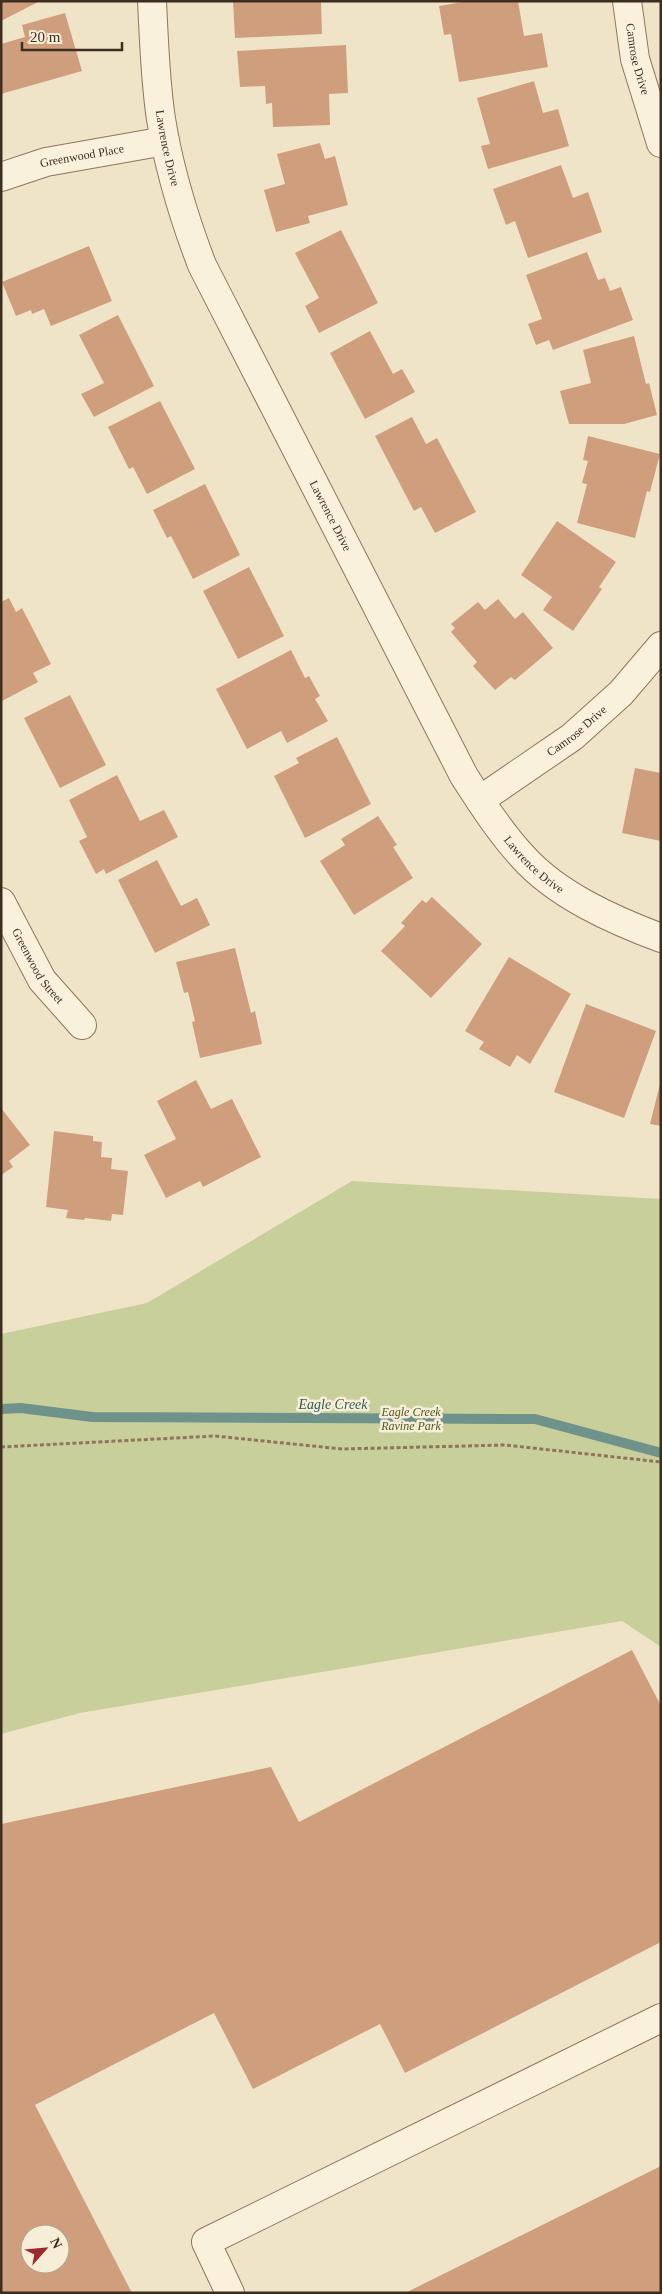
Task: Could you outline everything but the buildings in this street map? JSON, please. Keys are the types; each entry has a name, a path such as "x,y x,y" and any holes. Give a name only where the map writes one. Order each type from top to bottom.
{"street":[{"name":"Lawrence Drive","path":"152,1 156,76 165,141 189,231 221,304 464,776 524,858 549,880 592,907 636,929 661,938"},
{"name":"Camrose Drive","path":"627,1 635,60 661,143"},
{"name":"Greenwood Place","path":"1,177 46,162 165,141"},
{"name":"Camrose Drive","path":"480,800 572,737 621,692 661,646"},
{"name":"Greenwood Street","path":"1,902 42,980 82,1025"},
{"path":"230,2293 206,2242 661,2018"}],"path":[{"path":"1,1447 215,1436 342,1449 505,1445 661,1462"}],"green space":[{"name":"Eagle Creek Ravine Park","path":"352,1181 661,1199 661,1647 622,1621 80,1713 1,1734 1,1334 147,1303"}],"waterway":[{"name":"Eagle Creek","path":"1,1409 21,1408 92,1417 535,1419 661,1453"}]}
